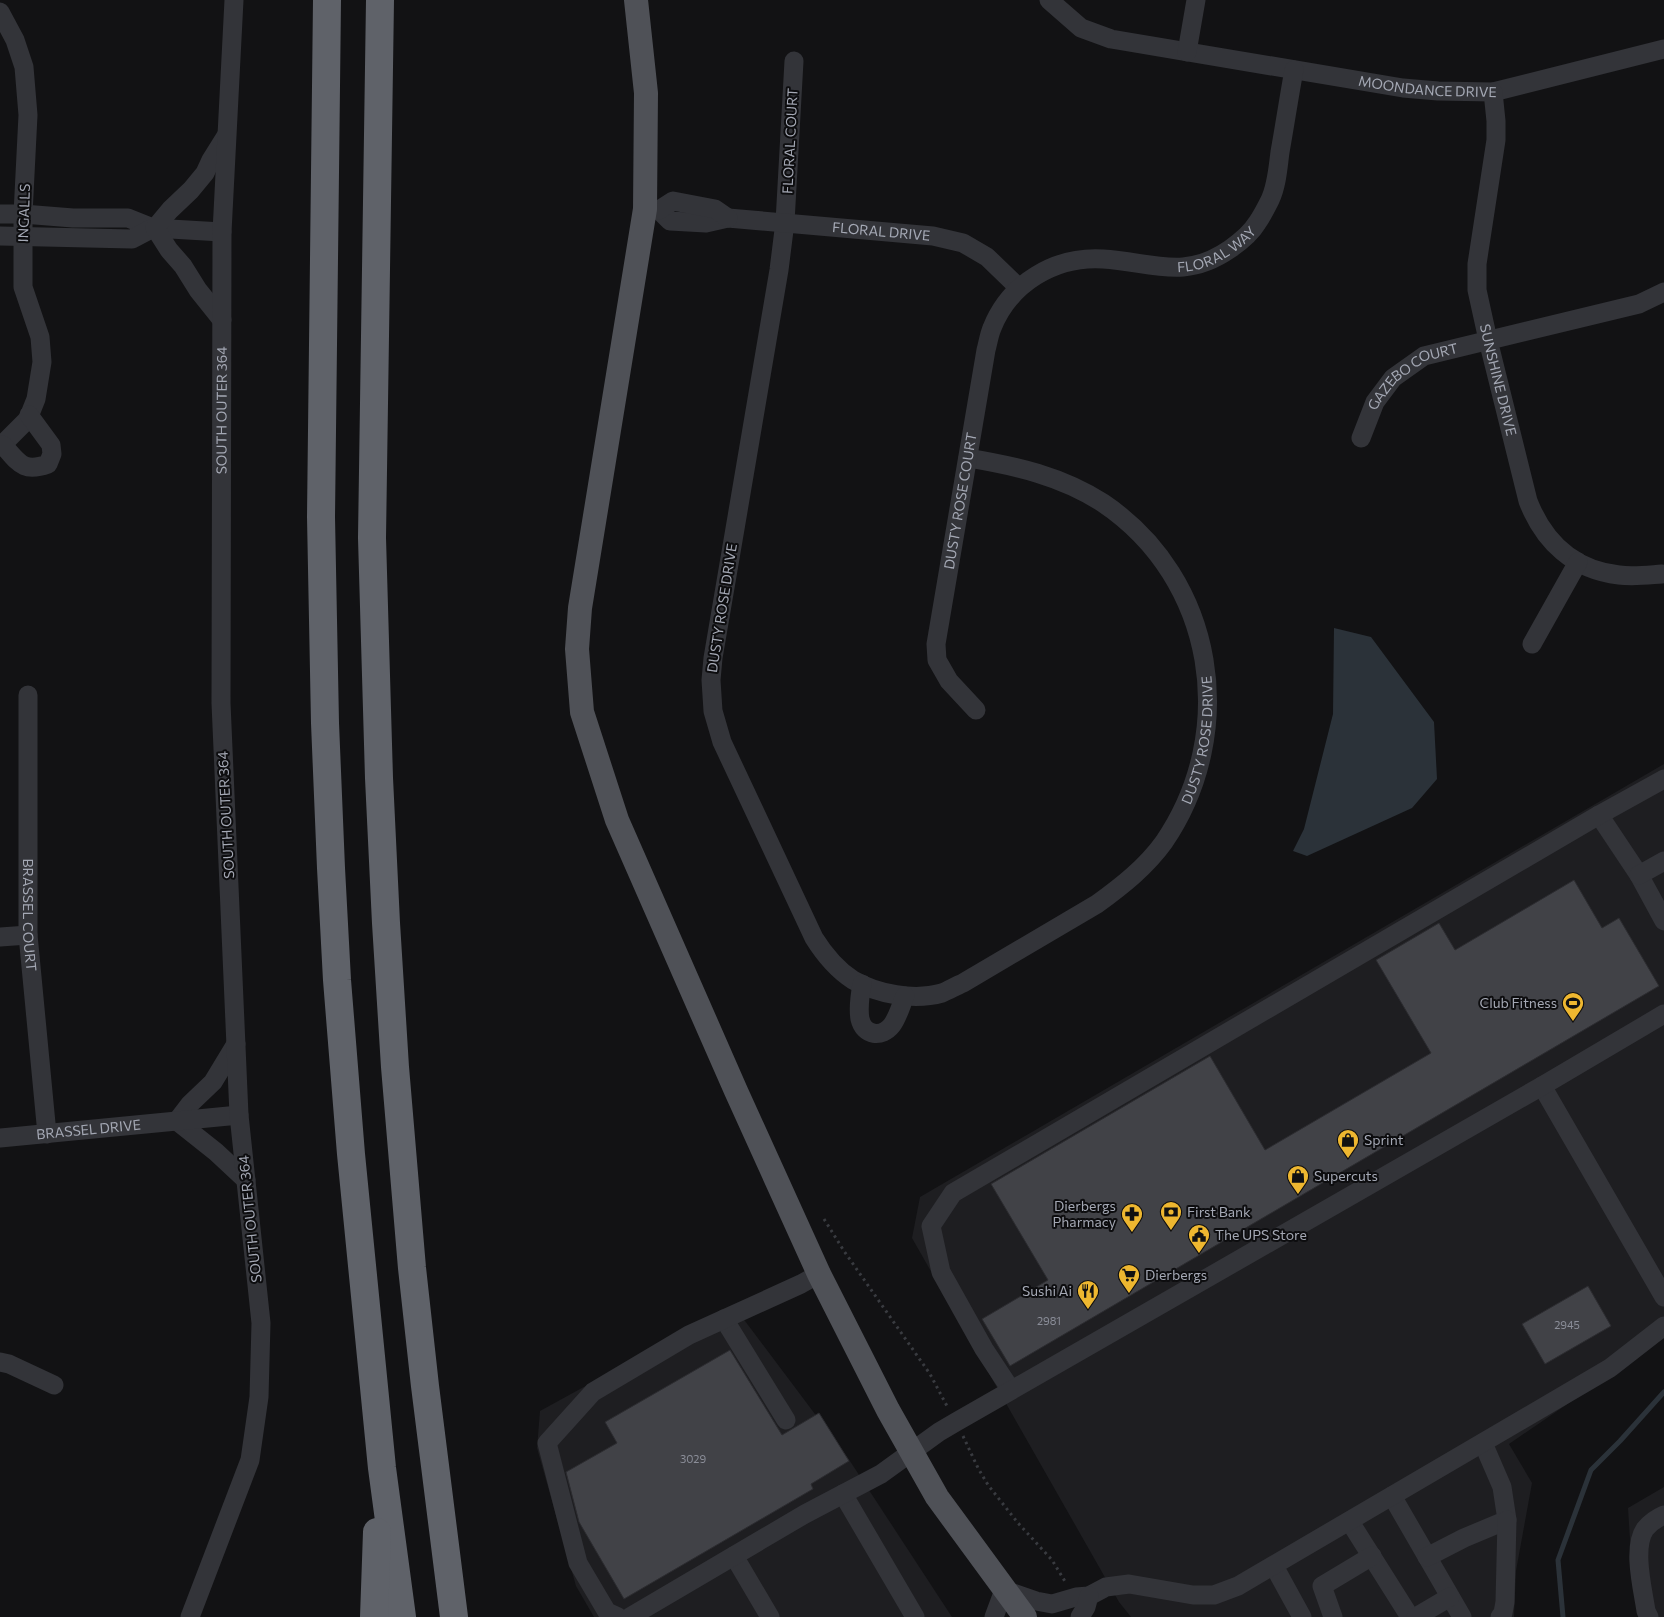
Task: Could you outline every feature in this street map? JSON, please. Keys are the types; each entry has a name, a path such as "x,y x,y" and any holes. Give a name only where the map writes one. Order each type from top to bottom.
{"highway":[{"path":"327,0 321,517 331,868 343,1064 351,1154 382,1468 402,1617"},
{"path":"380,0 372,481 374,664 395,1068 412,1268 454,1617"},
{"path":"425,1386 449,1477 473,1617"},
{"path":"374,1617 376,1540 382,1468"}],"main road":[{"path":"636,0 646,93 652,210 580,608 577,649 582,712 616,820 819,1274 937,1498 1024,1617"}],"street":[{"path":"0,3 4,0"},
{"name":"SOUTH OUTER 364","path":"190,1617 201,1593 250,1460 259,1397 261,1323 239,1115 221,702 222,232 234,0"},
{"name":"MOONDANCE DRIVE","path":"1049,0 1082,28 1111,39 1402,88 1438,91 1493,92 1664,49"},
{"path":"1187,52 1196,0"},
{"name":"INGALLS","path":"0,12 15,40 24,67 28,115 23,214 23,287 40,337 42,362 36,399 29,414 28,419 2,446 20,464 36,469 48,464 52,454 51,444 29,414"},
{"name":"FLORAL COURT","path":"785,222 794,61"},
{"name":"FLORAL WAY","path":"1019,288 1030,278 1050,267 1075,261 1102,259 1176,269 1219,257 1238,244 1256,225 1271,198 1294,70"},
{"name":"SUNSHINE DRIVE","path":"1493,92 1496,140 1477,264 1477,290 1528,501 1536,521 1558,549 1578,562 1597,571 1621,576 1662,574"},
{"path":"0,236 132,239 154,228 192,190 227,135"},
{"name":"FLORAL DRIVE","path":"652,210 673,201 715,209 728,218 933,236 963,243 987,258 1019,288"},
{"path":"0,214 73,218 128,218 154,228 222,232"},
{"name":"DUSTY ROSE DRIVE","path":"785,222 779,270 713,658 711,680 712,711 722,742 814,938 825,955 852,980 893,995 918,997 942,993 963,983 1097,904 1118,889 1151,858 1175,823 1194,783 1205,738 1208,694 1201,645 1195,622 1184,596 1172,575 1142,536 1104,504 1062,481 1018,467 968,458"},
{"path":"154,228 169,250 184,266 198,290 222,320"},
{"name":"DUSTY ROSE COURT","path":"976,710 949,681 937,660 936,644 991,328 1002,308 1019,288"},
{"name":"GAZEBO COURT","path":"1360,438 1375,402 1393,378 1424,356 1639,304 1664,292"},
{"path":"1532,644 1578,562"},
{"name":"BRASSEL COURT","path":"28,695 28,935 47,1134"},
{"path":"1011,1390 984,1349 941,1272 930,1226 952,1193 1599,815 1664,779"},
{"path":"1599,815 1639,875 1664,921"},
{"path":"1639,875 1664,861"},
{"path":"0,936 28,935"},
{"path":"862,984 859,1010 860,1021 865,1030 872,1034 878,1034 892,1025 905,996"},
{"path":"630,1617 805,1514 881,1474 939,1432 1011,1390 1542,1086 1664,1014"},
{"path":"236,1044 214,1082 190,1104 177,1121 216,1152 246,1180"},
{"path":"1542,1086 1664,1297"},
{"name":"BRASSEL DRIVE","path":"0,1138 239,1115"},
{"path":"618,1617 607,1612 578,1563 547,1443 594,1392 689,1334 802,1284 819,1274"},
{"path":"724,1319 786,1420"},
{"path":"994,1617 1004,1590 1036,1601 1052,1604 1076,1597 1089,1596 1106,1587 1129,1584 1193,1595 1214,1595 1238,1586 1610,1368 1664,1326"},
{"path":"0,1362 9,1364 54,1385"},
{"path":"1483,1443 1502,1487 1507,1520 1505,1602 1503,1613 1500,1617"},
{"path":"843,1494 915,1617"},
{"path":"1392,1496 1462,1617"},
{"path":"1649,1617 1646,1611 1639,1562 1640,1540 1645,1529 1656,1519 1664,1515"},
{"path":"1427,1557 1464,1538 1507,1520"},
{"path":"1350,1522 1410,1617"},
{"path":"734,1556 770,1617"},
{"path":"1333,1617 1322,1586 1372,1556"},
{"path":"1274,1566 1302,1617"},
{"path":"1080,1617 1086,1607 1089,1596"},
{"path":"1416,1617 1450,1597"}],"shaded area":[{"path":"1334,628 1371,637 1434,722 1437,779 1412,808 1307,856 1293,851 1304,829 1333,714"},
{"path":"1664,764 1664,1338 1509,1444 1532,1483 1516,1571 1514,1617 1131,1617 1119,1602 912,1238 920,1197"},
{"path":"733,1305 848,1458 952,1617 594,1617 576,1586 537,1448 540,1411"},
{"path":"1664,1487 1664,1617 1641,1617 1631,1555 1628,1508"}],"building":[{"path":"1574,880 1602,928 1619,918 1659,986 1010,1366 982,1319 1048,1280 991,1184 1210,1056 1265,1150 1431,1053 1376,960 1439,923 1455,950"},
{"path":"1588,1286 1611,1326 1545,1364 1522,1324"},
{"path":"730,1350 782,1435 819,1413 849,1461 811,1484 813,1489 624,1599 579,1522 566,1472 617,1443 605,1422"}],"waterway":[{"path":"1563,1617 1558,1560 1591,1470 1664,1392"}],"place":[{"name":"Club Fitness","path":"1573,1022"},
{"name":"Sprint","path":"1348,1159"},
{"name":"Supercuts","path":"1298,1195"},
{"name":"First Bank","path":"1171,1231"},
{"name":"Dierbergs Pharmacy","path":"1132,1233"},
{"name":"The UPS Store","path":"1199,1254"},
{"name":"Dierbergs","path":"1129,1294"},
{"name":"Sushi Ai","path":"1088,1310"}]}
